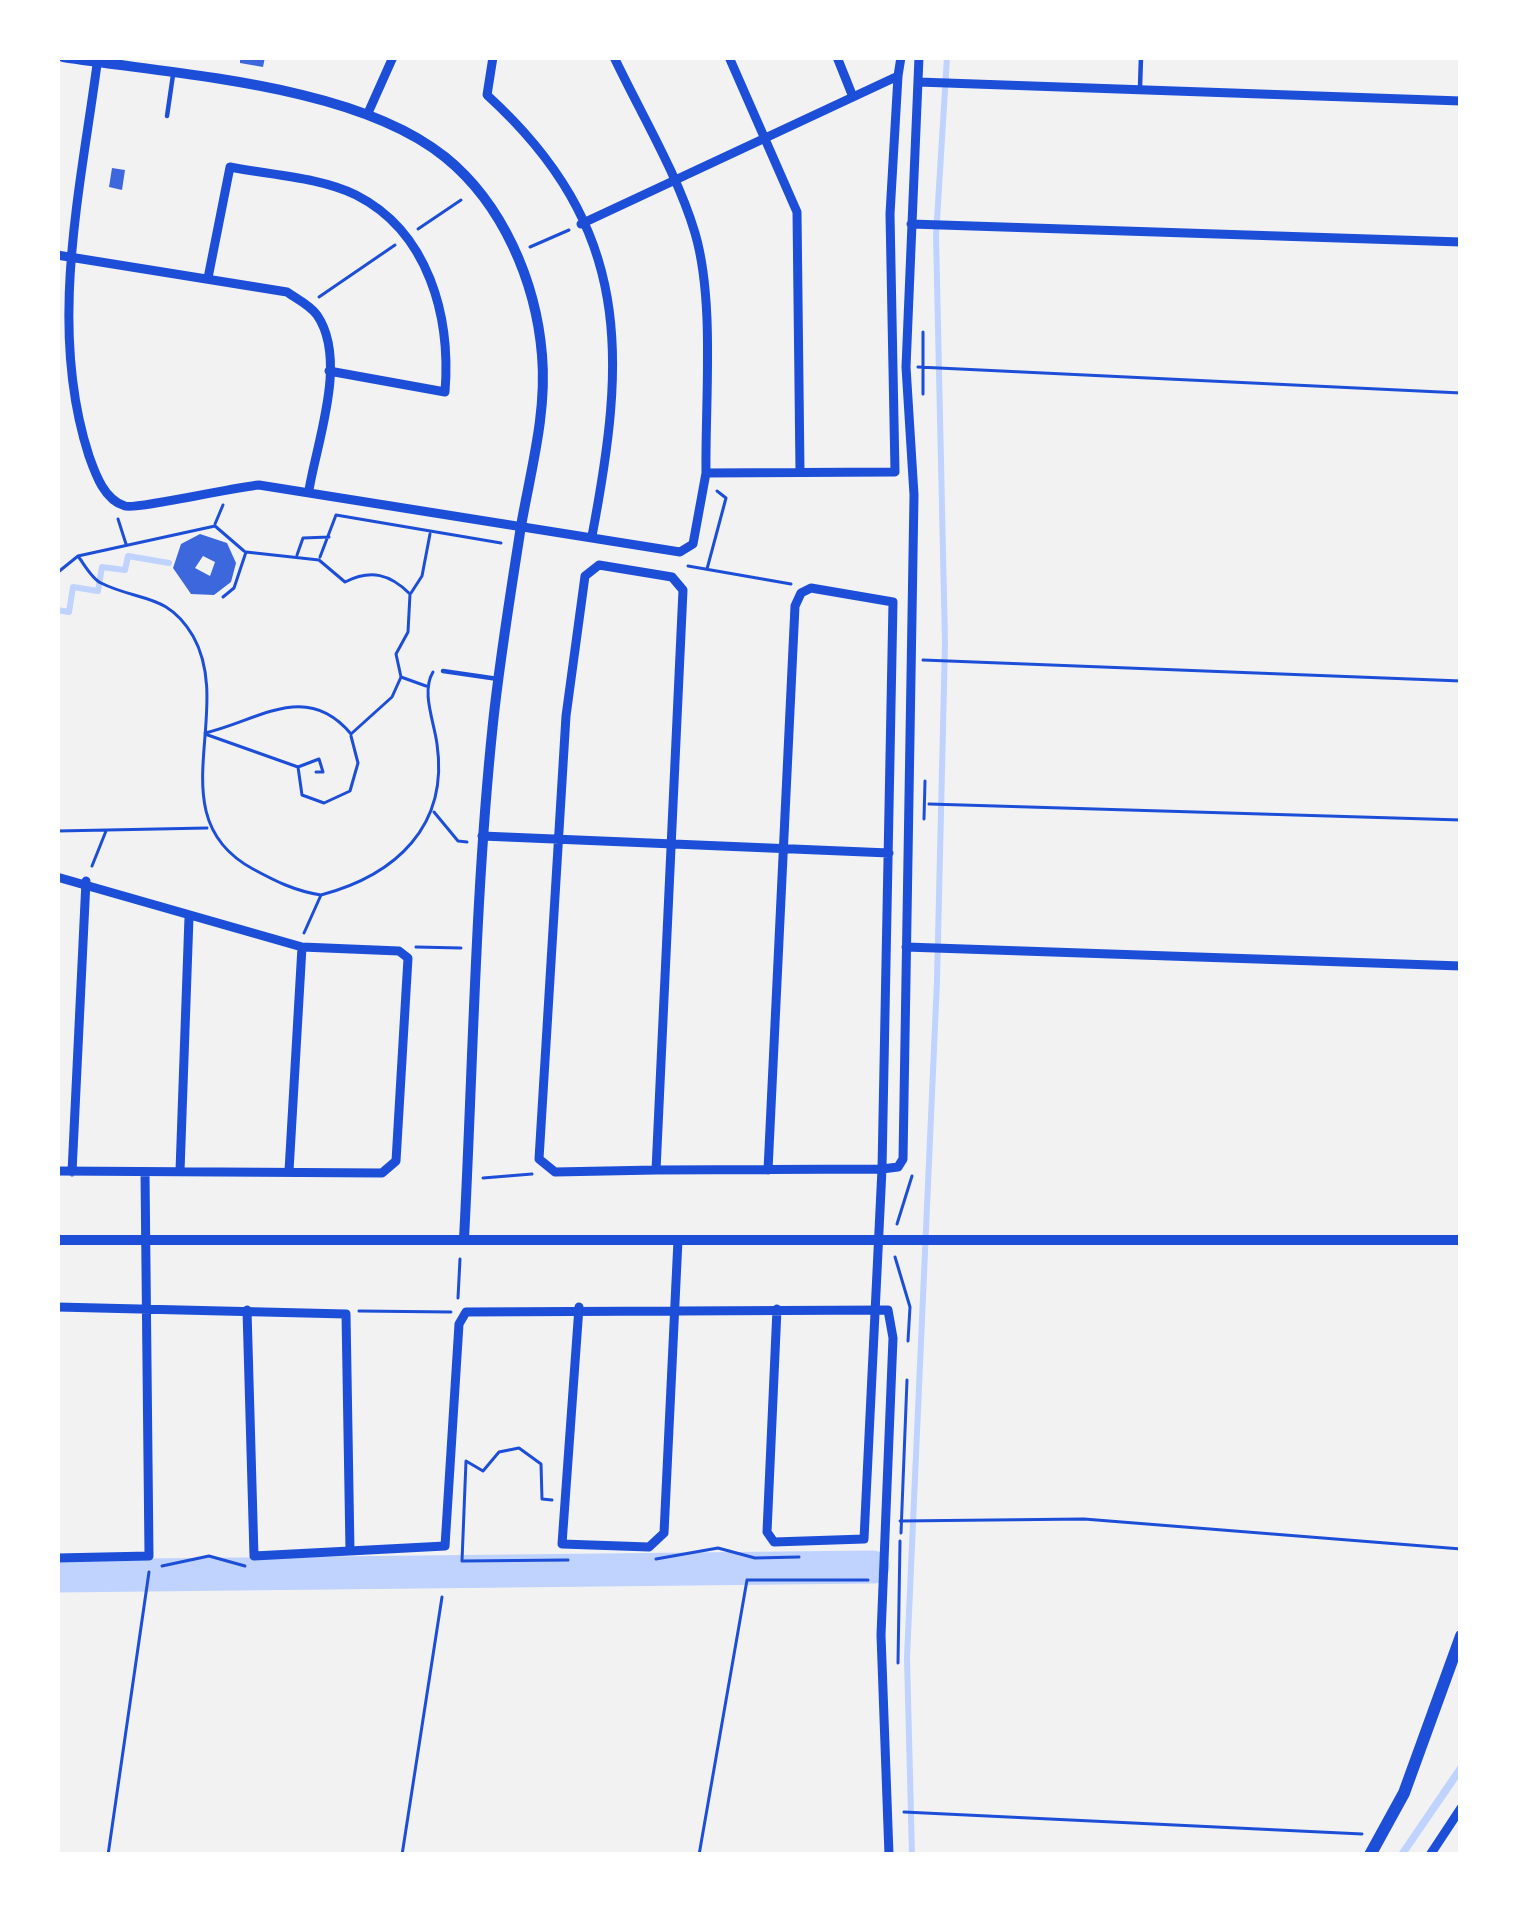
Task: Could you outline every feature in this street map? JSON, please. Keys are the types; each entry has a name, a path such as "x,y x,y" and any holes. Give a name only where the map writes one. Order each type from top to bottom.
{"main road":[{"path":"1370,1855 1417,1761 1461,1636"}],"street":[{"path":"63,57 330,101 368,113 446,157 515,248 538,321 544,396 498,680 482,836 464,1239"},
{"path":"368,113 393,57"},
{"path":"493,57 487,95 525,136 581,224 614,309 617,372 592,536"},
{"path":"98,60 72,256 69,374 97,480 116,502 142,508 214,488 259,485 688,550 706,473 703,284 695,234 614,57"},
{"path":"729,57 769,137 796,212 800,472"},
{"path":"837,57 854,97"},
{"path":"706,473 895,472 890,214 901,57"},
{"path":"656,1170 683,590 673,578 599,566 585,576 557,840 539,1159 545,1168 656,1170 769,1170 882,1169 898,1167 903,1159 914,495 906,367 920,57"},
{"path":"581,224 898,76"},
{"path":"918,82 1140,94 1461,101"},
{"path":"208,278 230,167 353,194 380,210 434,281 448,354 445,392 329,371"},
{"path":"911,224 1461,242"},
{"path":"57,255 287,292 307,305 326,334 329,371 309,490"},
{"path":"769,1170 795,606 801,593 812,588 893,602 880,1238 864,1539 774,1542 767,1532 777,1309"},
{"path":"482,836 889,853"},
{"path":"57,877 86,881 189,917 302,947 404,953 396,1161 382,1173 57,1172"},
{"path":"72,1172 86,881"},
{"path":"180,1171 189,917"},
{"path":"289,1171 302,947"},
{"path":"906,947 1461,966"},
{"path":"57,1558 149,1556 146,1172"},
{"path":"57,1240 1461,1240"},
{"path":"579,1307 562,1544 649,1546 664,1533 678,1240"},
{"path":"57,1307 346,1314 350,1551"},
{"path":"247,1310 254,1556 438,1550 449,1538 460,1313 579,1307 888,1310 893,1338 884,1580 890,1855"},
{"path":"1430,1855 1461,1808"}],"lane":[{"path":"1140,94 1141,57"},
{"path":"166,116 173,75"},
{"path":"443,671 498,680"}],"path":[{"path":"307,305 461,200"},
{"path":"530,247 581,224"},
{"path":"906,367 1112,372 1461,393"},
{"path":"703,488 726,498 707,569"},
{"path":"119,512 127,545"},
{"path":"319,560 336,515 508,544"},
{"path":"57,573 78,556 214,526 246,552 319,560 345,583 364,573 394,578 410,594"},
{"path":"351,734 392,697 401,676 396,654 408,632 410,594 422,576 430,531"},
{"path":"297,557 303,538 328,537"},
{"path":"223,597 234,588 246,552"},
{"path":"78,556 99,583 158,599 192,634 211,696 200,783 209,828 241,862 279,883 321,895 343,889 406,855 432,811 440,774 426,686 431,673 443,671"},
{"path":"911,659 1461,681"},
{"path":"401,676 426,686"},
{"path":"203,733 290,706 328,712 351,734 358,763 350,791 324,803 302,795 298,767"},
{"path":"203,733 298,767 319,760 323,772 316,772"},
{"path":"908,804 1461,820"},
{"path":"432,811 458,841 467,842"},
{"path":"57,831 209,828"},
{"path":"86,881 106,829"},
{"path":"302,947 321,895"},
{"path":"404,953 413,947 461,948"},
{"path":"483,1178 545,1168"},
{"path":"346,1314 460,1313 460,1259"},
{"path":"887,1521 1084,1519 1461,1549"},
{"path":"898,1664 901,1538"},
{"path":"109,1855 149,1568"},
{"path":"699,1855 748,1580 884,1580"},
{"path":"402,1855 442,1597"},
{"path":"900,1794 903,1812 1381,1836"}],"water":[{"path":"1461,1761 1461,1775 1406,1855 1397,1855"}],"building":[{"path":"240,57 265,57 263,67 240,63"},
{"path":"112,168 125,170 122,190 109,187"},
{"path":"200,534 227,543 236,563 231,582 214,595 191,594 173,568 181,544","holes":["203,556 215,562 210,576 195,568"]}],"waterway":[{"path":"912,1855 907,1658 937,981 945,643 936,236 947,57"},
{"path":"57,610 69,612 73,587 98,591 102,567 125,570 128,556 169,563"},
{"path":"57,1576 873,1567"}]}
